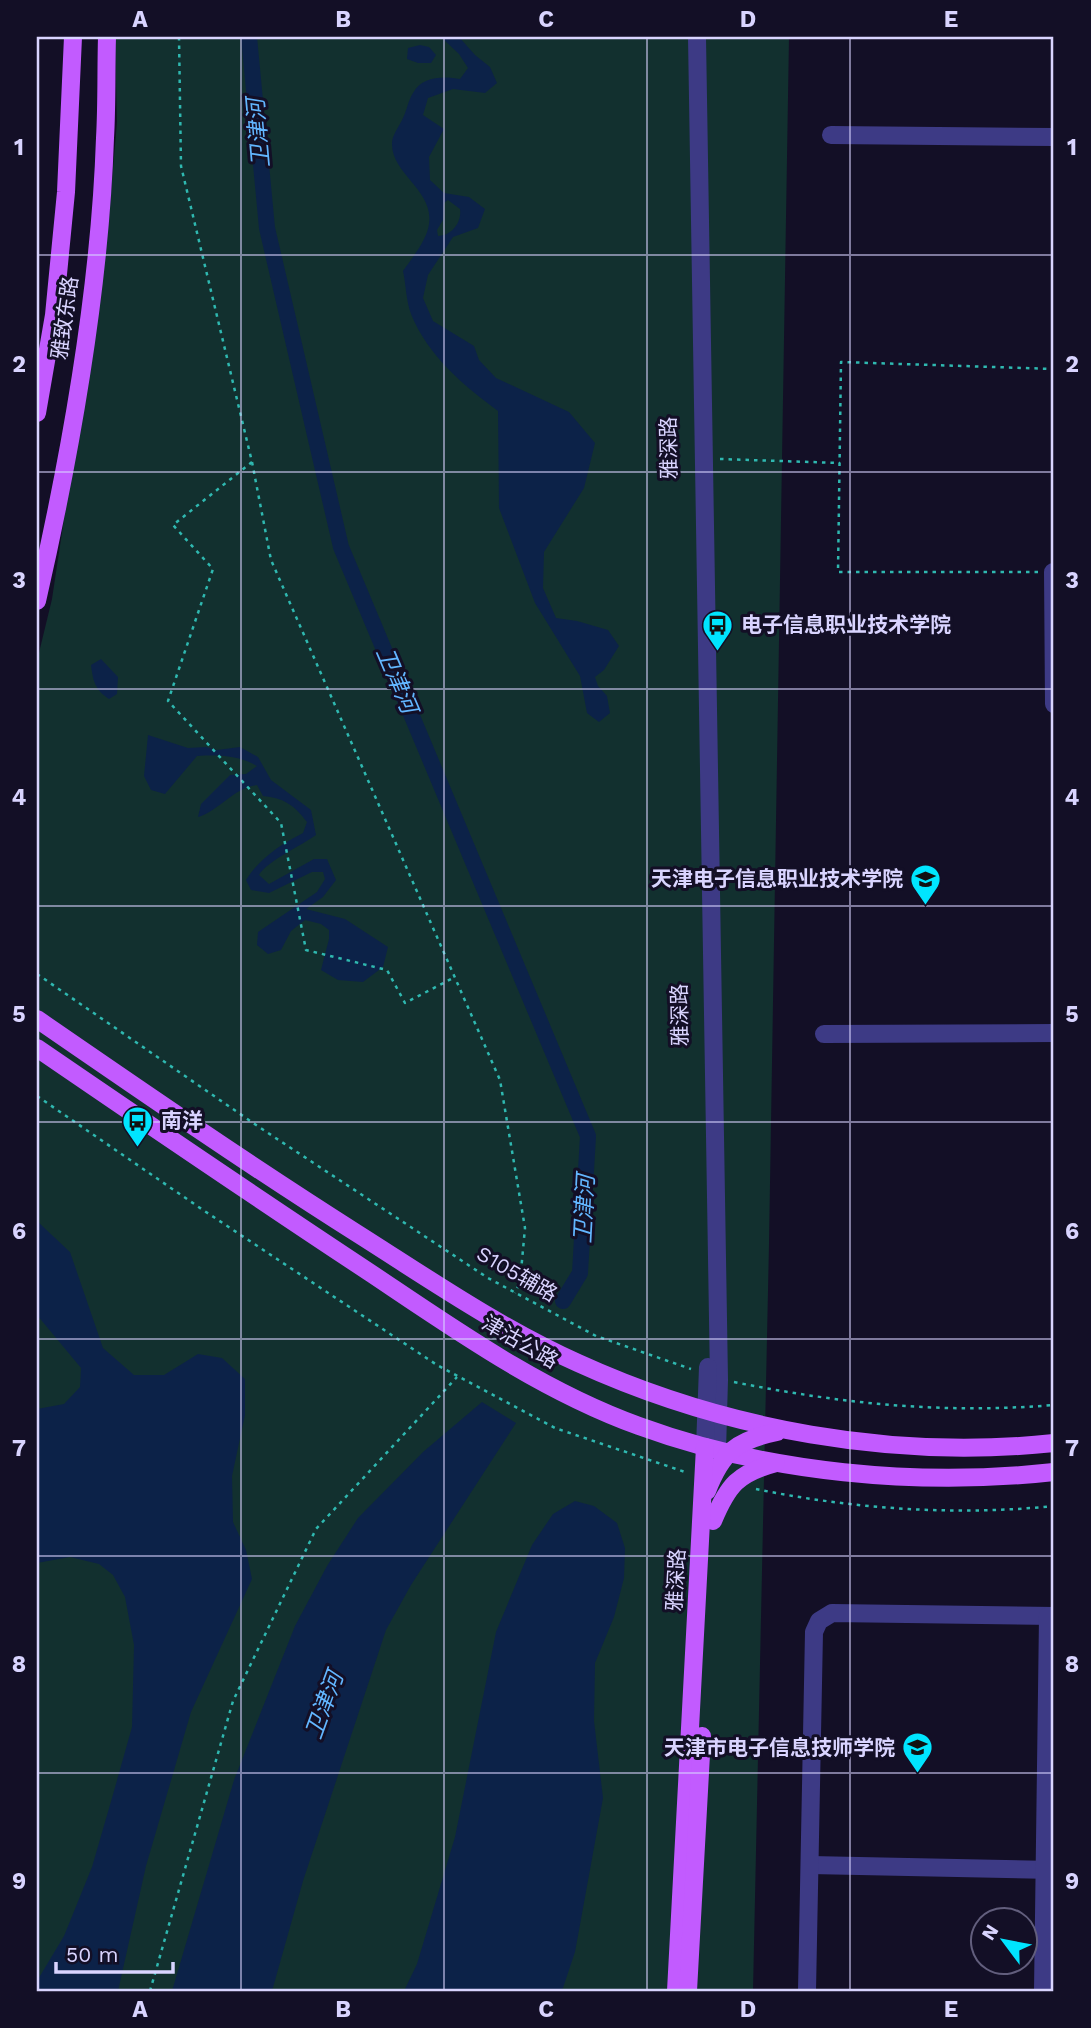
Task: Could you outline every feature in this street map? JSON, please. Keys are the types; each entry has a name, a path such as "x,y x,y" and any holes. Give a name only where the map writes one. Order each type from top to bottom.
{"main road":[{"name":"雅致东路","path":"37,413 54,315 64,206 73,37"},
{"name":"雅致东路","path":"37,601 54,529 70,438 97,252 105,139 107,37"},
{"name":"津沽公路","path":"37,1018 238,1158 492,1318 578,1364 713,1413 784,1431 863,1442 940,1447 1054,1443"},
{"name":"津沽公路","path":"37,1048 225,1177 507,1363 575,1399 638,1426 717,1450 850,1472 938,1479 1054,1472"},
{"path":"717,1450 748,1439 784,1431"},
{"name":"雅深路","path":"688,1991 717,1450"},
{"name":"雅深路","path":"676,1991 702,1504 717,1450"},
{"path":"713,1521 732,1484 757,1468 779,1462"},
{"path":"702,1504 716,1472"}],"street":[{"name":"雅深路","path":"685,37 706,1139 714,1377"},
{"name":"雅深路","path":"697,37 713,1413 717,1450"},
{"path":"831,135 1054,137"},
{"path":"1053,572 1054,704"},
{"path":"824,1034 1054,1032"},
{"path":"807,1991 814,1632 819,1621 832,1613 1051,1616 1049,1870 1043,1991"},
{"path":"810,1865 1049,1870"}],"path":[{"path":"178,37 181,166 252,462 271,560 500,1080 525,1228 520,1282 515,1293"},
{"path":"1053,572 838,572 841,362 1054,369"},
{"path":"702,459 839,463"},
{"path":"252,462 173,525 213,569 169,701 281,823 306,950 387,970 405,1003 455,977"},
{"name":"S105辅路","path":"37,974 259,1127 488,1278 596,1336 714,1377 791,1394 867,1404 941,1409 1054,1405"},
{"path":"150,1991 233,1701 316,1529 458,1376"}],"green space":[{"path":"115,37 789,37 769,1244 753,1991 37,1991 37,661 52,599 108,227 117,122"}],"water":[{"path":"441,37 459,37 490,67 497,83 485,93 453,89 428,98 423,115 444,129 429,157 430,180 444,193 469,197 485,209 478,228 453,237 428,275 423,298 433,321 474,346 479,360 496,378 569,412 595,443 584,488 544,552 543,588 556,618 608,630 619,646 604,670 595,677 598,686 607,696 610,713 599,722 587,713 580,676 535,603 499,508 498,411 472,391 437,356 418,329 408,304 403,271 425,236 429,212 425,201 398,164 392,140 417,87 434,78 460,79 468,68 459,54","holes":["448,200 460,209 455,227 448,234 438,236 444,203"]},
{"path":"420,45 429,47 436,55 431,63 418,63 407,59 408,48"},
{"path":"101,659 118,677 117,694 109,699 98,689 93,676 91,665"},
{"path":"148,735 188,748 206,747 217,750 240,747 258,757 271,780 311,810 316,835 277,859 259,875 269,884 314,859 327,859 336,880 323,897 306,909 345,919 388,947 383,967 363,982 338,980 321,970 329,930 321,924 305,920 291,931 281,950 268,954 257,945 258,932 317,892 325,879 323,872 312,872 269,893 251,890 246,880 271,853 303,833 307,822 288,803 263,796 257,785 241,790 198,817 201,804 230,775 246,774 257,766 228,756 197,756 165,794 151,790 144,776"},
{"path":"37,1221 70,1252 103,1348 134,1375 164,1375 198,1354 222,1358 245,1379 245,1415 232,1476 233,1522 246,1550 252,1579 191,1712 146,1866 118,1991 37,1991 37,1981 64,1936 92,1867 132,1727 134,1645 125,1597 113,1575 99,1564 70,1557 37,1563 37,1409 64,1404 80,1387 81,1368 37,1315"},
{"path":"482,1402 516,1423 411,1585 386,1630 303,1881 272,1991 172,1991 234,1780 295,1626 327,1566 358,1518 423,1452"},
{"path":"575,1501 594,1506 617,1523 625,1548 624,1578 614,1617 595,1663 594,1721 603,1798 575,1952 562,1991 404,1991 417,1964 455,1837 496,1632 532,1545 553,1514"}],"waterway":[{"name":"卫津河","path":"249,37 267,228 341,547 588,1136 580,1273 563,1301"}],"place":[{"name":"电子信息职业技术学院","path":"718,652"},
{"name":"天津电子信息职业技术学院","path":"926,906"},
{"name":"南洋","path":"138,1148"},
{"name":"天津市电子信息技师学院","path":"918,1775"}]}
